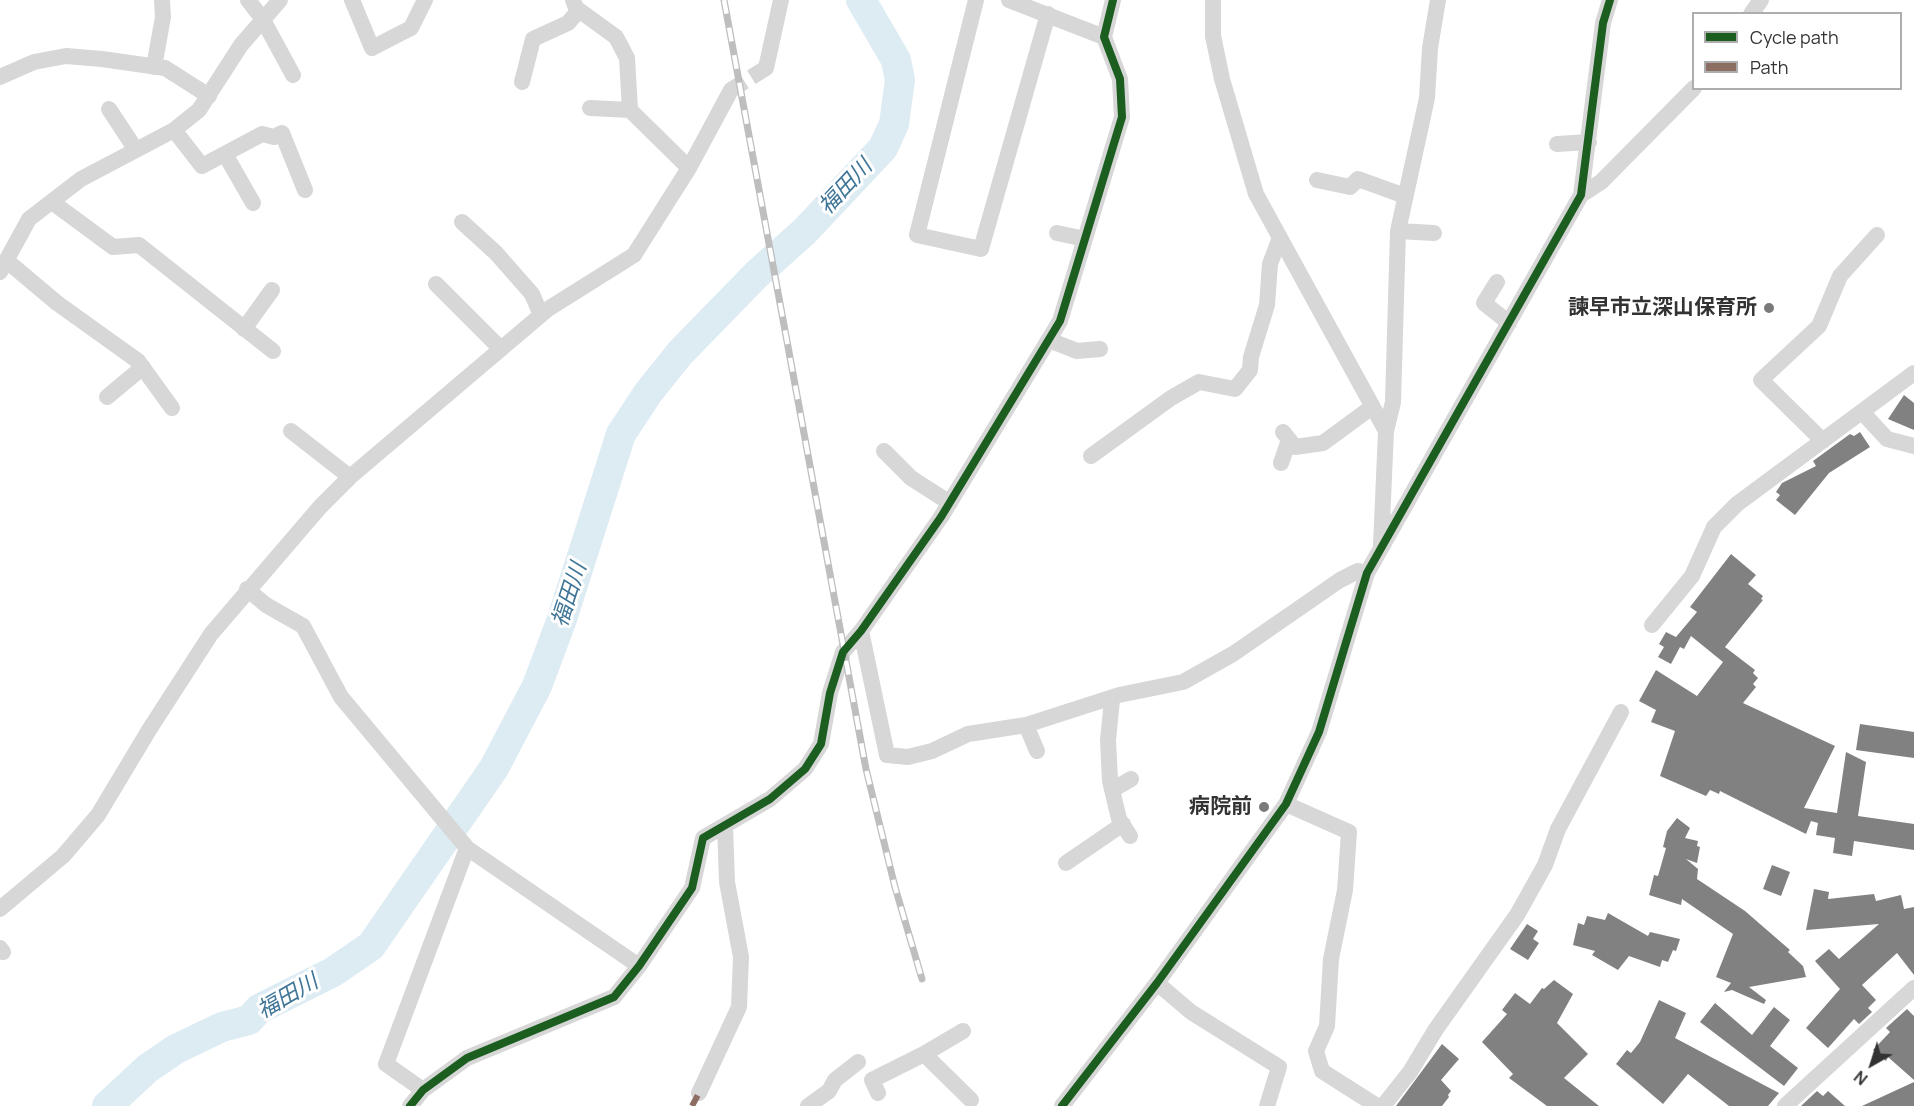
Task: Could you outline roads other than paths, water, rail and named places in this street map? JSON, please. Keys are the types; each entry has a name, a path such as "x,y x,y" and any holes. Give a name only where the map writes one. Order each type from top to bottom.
{"street":[{"path":"154,67 163,17 162,0"},
{"path":"248,0 262,18 292,75"},
{"path":"172,408 138,360 3,266 29,219 81,179 174,130 199,110 241,45 262,18 280,0"},
{"path":"352,0 372,48 411,28 425,0"},
{"path":"766,68 781,0"},
{"path":"976,0 917,235 981,249 1048,14"},
{"path":"1011,0 1104,37"},
{"path":"410,1106 423,1090 467,1058 614,997 639,966 692,888 704,838 770,800 806,769 821,744 830,693 843,652 861,631 950,503 1060,321 1122,117 1120,79 1104,37 1113,0"},
{"path":"1213,0 1213,36 1222,79 1256,194 1279,240 1309,289 1386,431"},
{"path":"1381,546 1386,431 1393,402 1398,231 1427,98 1430,48 1438,0"},
{"path":"1062,1106 1157,983 1286,804 1319,732 1367,573 1581,195 1603,23 1610,0"},
{"path":"522,82 533,39 568,23 576,5 616,36 627,58 630,110"},
{"path":"0,77 34,62 66,56 165,68 209,96"},
{"path":"0,909 63,856 98,815 211,634 247,589 320,507 350,477 541,315 634,255 689,168 731,90"},
{"path":"1581,195 1601,182 1692,90"},
{"path":"590,108 630,110 689,168"},
{"path":"109,109 136,150"},
{"path":"174,130 201,166 262,134 274,137 282,133 305,190"},
{"path":"1557,144 1589,142"},
{"path":"225,154 253,203"},
{"path":"1317,180 1350,187 1358,179 1405,196"},
{"path":"52,202 113,247 139,245 273,351"},
{"path":"462,222 496,253 532,294 541,315"},
{"path":"1398,231 1434,233"},
{"path":"1057,233 1085,239"},
{"path":"1823,441 1761,380 1819,326 1840,276 1877,235"},
{"path":"1091,456 1171,398 1199,382 1235,389 1250,370 1251,357 1267,305 1270,264 1279,240"},
{"path":"1497,282 1484,303 1509,323"},
{"path":"436,284 501,349"},
{"path":"244,329 272,290"},
{"path":"1049,340 1077,351 1100,350"},
{"path":"107,397 143,367"},
{"path":"1652,625 1692,576 1714,527 1737,504 1914,373"},
{"path":"1281,462 1286,436 1295,447 1323,443 1372,407"},
{"path":"1862,412 1887,439 1914,446"},
{"path":"291,431 350,477"},
{"path":"884,451 911,478 950,503"},
{"path":"861,631 887,755 908,757 932,751 968,734 1026,725 1112,700 1119,695 1183,682 1201,673 1340,580 1358,571 1367,573"},
{"path":"247,589 267,605 303,626 341,697 467,848 639,966"},
{"path":"1066,863 1127,830 1112,790 1108,740 1112,700"},
{"path":"1383,1106 1410,1072 1449,1010 1517,915 1545,865 1558,830 1621,712"},
{"path":"1026,725 1037,751"},
{"path":"1112,790 1131,779"},
{"path":"1286,804 1349,832 1345,890 1331,959 1328,1026 1316,1051 1322,1071 1377,1106"},
{"path":"699,1093 739,1007 741,957 727,882 725,826"},
{"path":"423,1090 386,1064 467,848"},
{"path":"1157,983 1191,1012 1280,1066 1267,1106"},
{"path":"1785,1106 1914,988"},
{"path":"808,1106 829,1091 835,1080 856,1059 875,1087 963,1031"},
{"path":"924,1054 972,1104"}],"waterway":[{"name":"福田川","path":"107,1106 148,1068 176,1049 222,1027 249,1020 259,1009 333,972 371,946 494,768 537,686 562,619 621,434 648,393 680,353 757,274 805,231 883,148 894,124 900,80 896,60 861,0"}],"tunnel":[{"path":"731,90 766,68"}],"railway":[{"path":"724,0 866,769 895,887 922,979"}],"place":[{"name":"諫早市立深山保育所","path":"1769,308"},
{"name":"病院前","path":"1264,807"}]}
